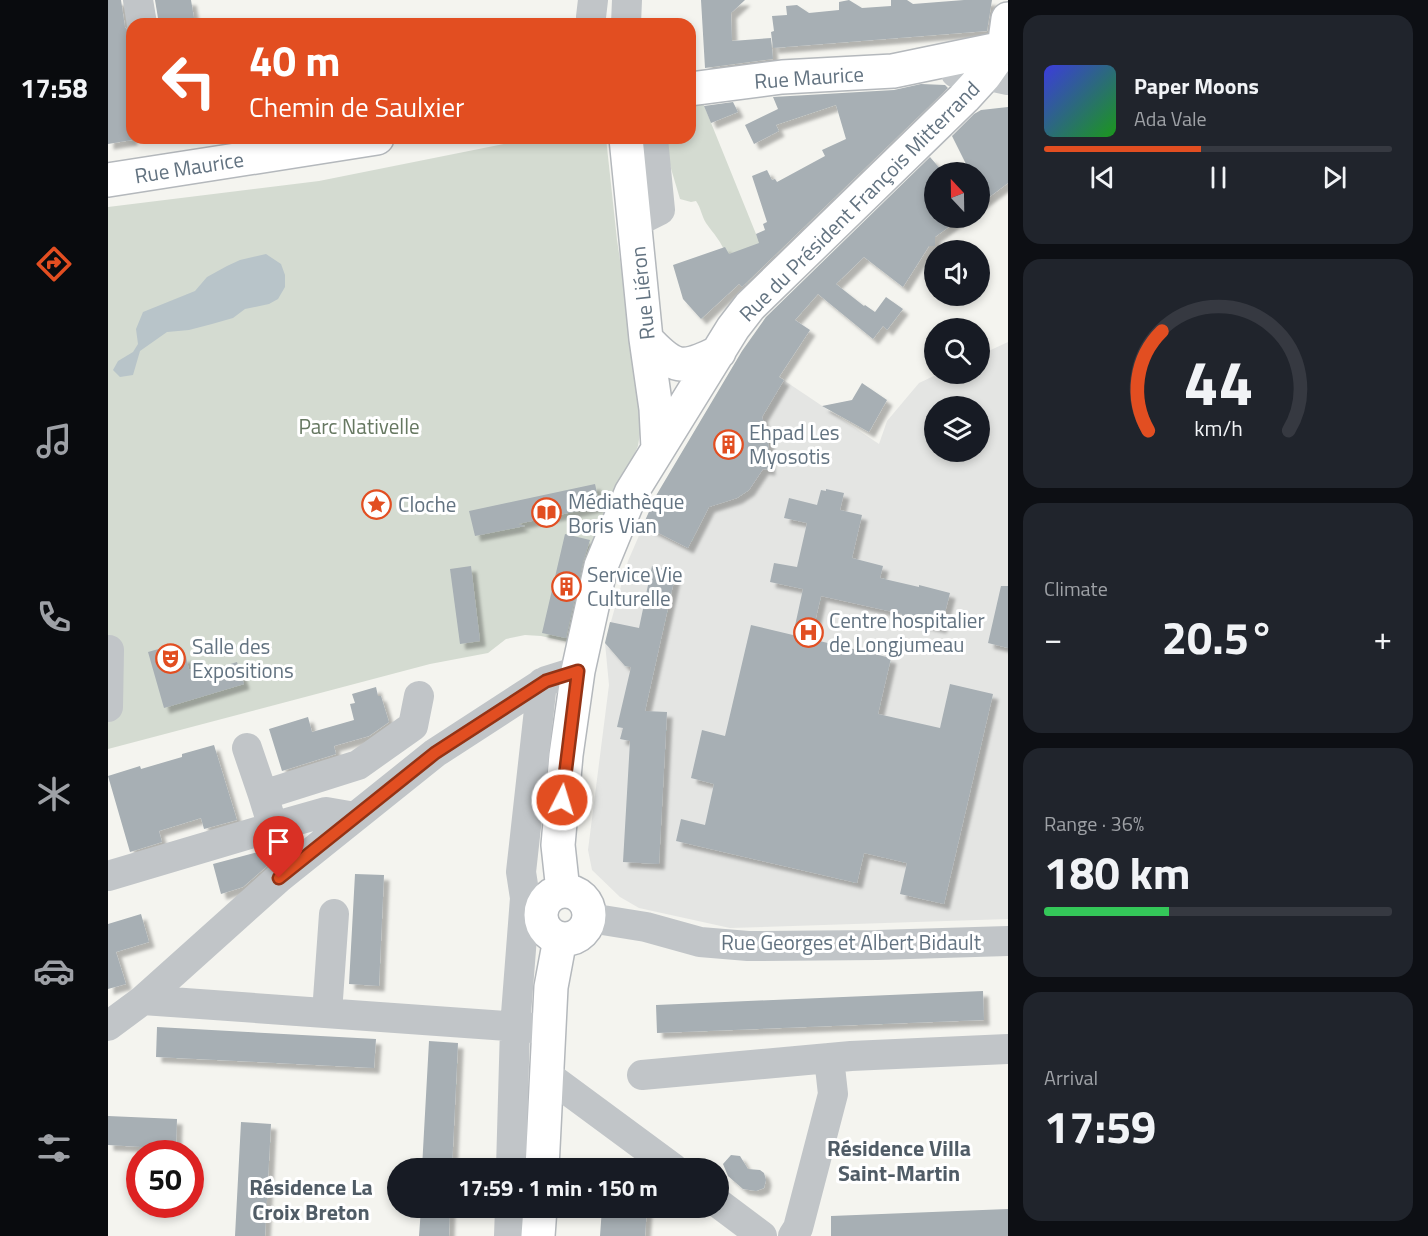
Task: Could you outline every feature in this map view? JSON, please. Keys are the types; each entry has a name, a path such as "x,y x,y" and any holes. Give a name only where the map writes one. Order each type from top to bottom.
{"main road":[{"name":"Rue du Président François Mitterrand","path":"560,939 548,932 541,919 558,845 566,755 578,671 601,566 631,493 733,328 750,306 968,78 1006,34"},
{"name":"Rue Maurice","path":"696,88 782,77 894,71 968,78 1006,34"},
{"name":"Rue Maurice","path":"108,180 331,144"},
{"name":"Rue Liéron","path":"640,144 634,223 656,409 658,448"},
{"path":"646,339 667,361 684,366 699,362 719,352"},
{"path":"543,1158 551,987 560,939 568,939 583,933 590,918 583,898 570,891 544,898"},
{"path":"538,1236 539,1218"}],"street":[{"path":"138,0 141,18"},
{"path":"626,18 627,0"},
{"path":"108,707 109,650"},
{"path":"108,1026 143,1000 279,878 435,753 542,683 578,671"},
{"path":"511,1158 515,1027 544,898 521,872 542,683"},
{"path":"263,795 358,765 413,726 419,696"},
{"path":"247,748 273,827"},
{"path":"108,876 326,812 356,817"},
{"path":"327,1013 333,914"},
{"name":"Rue Georges et Albert Bidault","path":"590,918 646,927 700,942 748,946 1008,941"},
{"path":"143,1000 549,1029"},
{"path":"642,1075 829,1058 1008,1049"},
{"path":"793,1236 798,1228 833,1094 829,1058"},
{"path":"547,1075 659,1158"},
{"path":"729,1211 762,1236"},
{"path":"509,1236 510,1218"}],"shaded area":[{"path":"266,254 281,264 285,275 285,287 278,299 269,304 245,309 233,318 189,330 167,332 140,351 133,375 120,377 113,370 118,361 133,352 138,344 136,329 143,312 195,291 207,277 227,266 240,260"},
{"name":"Centre hospitalier de Longjumeau","path":"1008,342 1008,919 730,928 639,908 620,897 592,870 588,850 609,685 605,643 628,561 657,494 779,377 879,444 887,421 919,383 924,381 924,384 990,384 990,350"}],"green space":[{"path":"696,102 703,103 756,234 763,245 726,255 705,221 696,201 680,199 664,144 696,144"},
{"name":"Parc Nativelle","path":"504,144 607,144 617,240 643,413 638,446 605,520 568,642 525,635 506,639 488,653 430,664 108,749 108,207 319,181"}],"building":[{"path":"108,0 121,0 126,28 126,141 108,144"},
{"path":"155,0 191,0 194,18 158,18"},
{"path":"701,0 745,0 731,13 732,41 771,38 773,59 705,68"},
{"path":"849,0 862,8 891,6 891,0 907,0 913,4 992,0 987,31 773,48 772,16 787,15 786,6 797,5 809,13 839,10 839,2"},
{"path":"921,84 945,85 948,88 742,287 739,284 701,319 683,299 673,265 725,247 729,254 759,243 756,234 765,230 763,224 767,222 752,176 767,170 772,180 775,179 777,182 825,156 822,150 846,139 836,105 776,125 779,131 754,144 745,125 778,109 773,97 894,90"},
{"path":"733,102 738,112 711,123 704,106"},
{"path":"1008,107 1008,183 990,196 990,162 965,162 952,136 981,110"},
{"path":"930,157 934,162 925,162"},
{"path":"924,163 924,228 947,228 935,237 935,240 924,240 924,254 903,287 864,257 836,284 875,312 886,297 903,309 887,330 883,326 873,339 818,294 795,320 810,330 779,377 784,380 762,417 768,435 770,470 763,469 749,490 737,498 709,507 688,548 643,525 657,494 742,351 766,317"},
{"path":"862,383 887,400 869,432 822,406 852,400"},
{"path":"595,484 600,506 518,524 525,526 475,536 469,511"},
{"path":"826,489 844,493 840,510 862,515 852,558 883,566 880,578 950,593 941,628 901,619 902,614 821,596 811,639 891,658 878,714 940,728 950,684 993,694 944,904 900,894 907,863 864,853 857,883 676,841 681,819 705,825 714,784 691,778 702,730 725,736 751,625 793,635 803,589 770,582 774,563 797,567 807,523 784,518 789,498 817,505 821,490 826,491"},
{"name":"Service Vie Culturelle","path":"565,534 590,540 566,638 542,633"},
{"path":"471,566 480,641 460,644 450,569"},
{"path":"652,566 676,572 645,711 667,712 659,864 623,862 630,741 620,739 623,728 617,727 631,667 625,666 605,643 610,622 639,628"},
{"path":"1001,586 1008,586 1008,648 988,643"},
{"path":"176,644 180,658 186,656 189,670 213,664 214,669 237,662 244,684 164,708 148,652"},
{"path":"376,687 389,722 369,736 334,746 336,754 282,771 269,729 308,717 312,732 354,720 350,704 355,703 352,694"},
{"path":"214,745 237,820 204,829 201,818 159,831 162,842 130,852 108,776 140,766 141,769"},
{"path":"273,848 275,859 243,887 221,894 213,864"},
{"path":"355,874 384,875 379,986 349,984"},
{"path":"141,914 149,942 116,952 126,984 108,989 108,924"},
{"path":"983,991 984,1020 657,1033 656,1005"},
{"path":"157,1027 376,1039 374,1068 156,1057"},
{"path":"429,1041 458,1043 452,1158 423,1158"},
{"path":"108,1116 177,1119 176,1140 126,1140 126,1146 108,1145"},
{"path":"241,1122 271,1124 265,1236 235,1236"},
{"path":"731,1155 740,1156 748,1169 760,1170 764,1173 766,1180 764,1188 756,1191 743,1189 729,1177 728,1158"},
{"path":"1008,1209 1008,1236 831,1236 831,1216"},
{"path":"420,1218 450,1218 449,1236 419,1236"},
{"path":"601,1218 646,1218 645,1236 600,1236"}],"place":[{"name":"Ehpad Les Myosotis","path":"728,444"},
{"name":"Cloche","path":"377,504"},
{"name":"Médiathèque Boris Vian","path":"547,513"},
{"name":"Service Vie Culturelle","path":"566,586"},
{"name":"Centre hospitalier de Longjumeau","path":"808,632"},
{"name":"Salle des Expositions","path":"171,658"}],"district":[{"name":"Résidence Villa Saint-Martin","path":"899,1160"},
{"name":"Résidence La Croix Breton","path":"311,1200"}],"route":[{"path":"279,878 435,753 546,681 578,671 562,800"}]}
